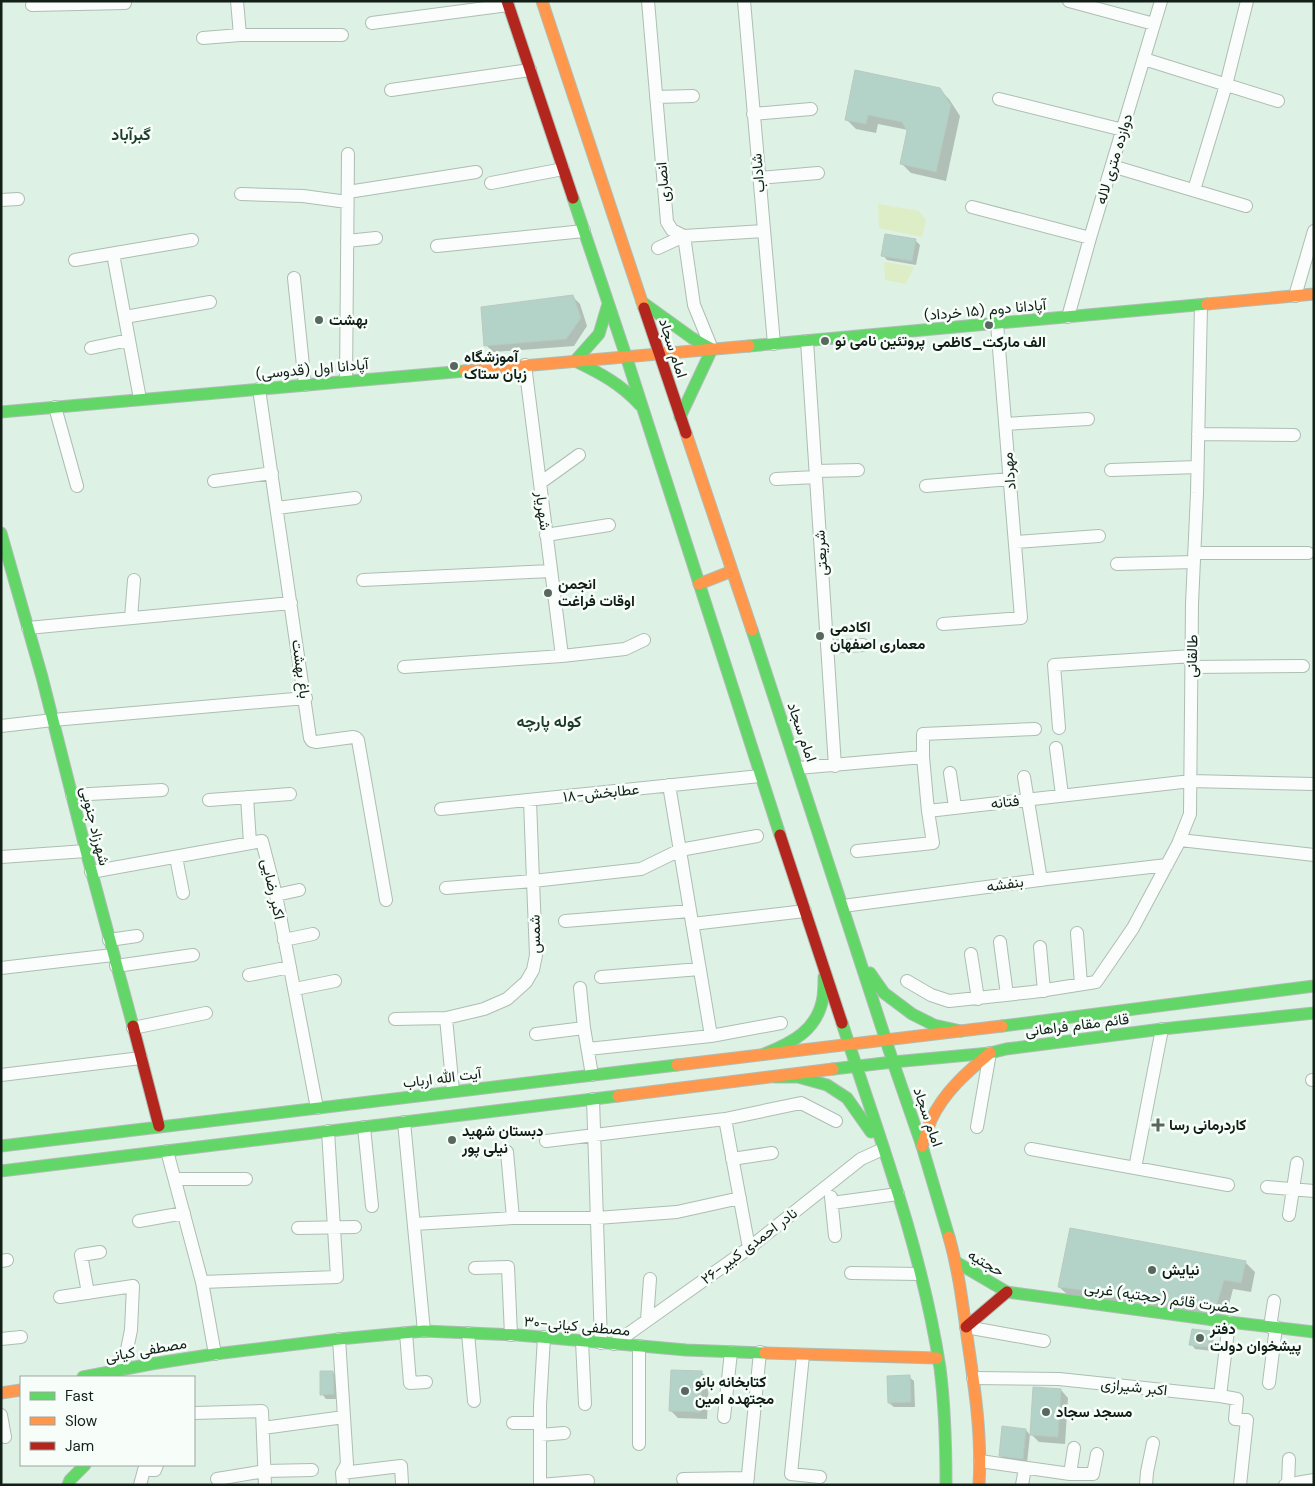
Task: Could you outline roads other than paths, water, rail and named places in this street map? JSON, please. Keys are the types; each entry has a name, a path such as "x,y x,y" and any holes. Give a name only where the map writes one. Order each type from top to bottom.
{"main road":[{"name":"امام سجاد","path":"542,1 922,1146 956,1262 978,1414 980,1461 978,1483"},
{"path":"508,3 626,356 760,776 849,1044 850,1067 883,1149 912,1240 937,1358 946,1415 947,1483"},
{"name":"آپادانا دوم (۱۵ خرداد)","path":"626,356 712,350 1314,294"},
{"path":"642,302 712,350 680,417"},
{"path":"608,304 599,334 575,361 611,378 631,394 642,408"},
{"name":"آپادانا اول (قدوسی)","path":"1,412 626,356"},
{"name":"شهرزاد جنوبی","path":"1,533 7,572 28,628 159,1126"},
{"path":"699,584 732,571"},
{"path":"860,959 884,992 912,1014 934,1025 961,1031"},
{"path":"764,1054 788,1044 808,1029 819,1012 824,997 823,966"},
{"name":"قائم مقام فراهانی","path":"886,1040 1314,986"},
{"name":"قائم مقام فراهانی","path":"850,1067 893,1062 991,1044 1006,1049 1162,1029 1314,1013"},
{"path":"922,1146 932,1120 946,1096 991,1044 993,1031 996,1027 1002,1025"},
{"name":"آیت الله ارباب","path":"1,1171 404,1122 560,1091 592,1075 886,1040"},
{"name":"آیت الله ارباب","path":"1,1146 453,1091 560,1091 593,1099 850,1067"},
{"path":"775,1077 798,1077 826,1085 847,1098 883,1149"},
{"name":"حجتیه","path":"956,1262 1007,1292 966,1327"},
{"name":"حضرت قائم (حجتیه) غربی","path":"1007,1292 1314,1332"},
{"name":"۳۰-مصطفی کیانی","path":"216,1354 424,1331 544,1337 686,1350 937,1358"},
{"name":"مصطفی کیانی","path":"87,1376 216,1354"},
{"path":"151,1364 151,1376"},
{"path":"1,1394 20,1390"},
{"path":"68,1485 70,1480 84,1466"}],"street":[{"path":"32,5 125,3 125,1"},
{"path":"237,1 240,36"},
{"name":"انصاری","path":"648,1 667,222 672,230 684,236"},
{"name":"شاداب","path":"744,1 774,344"},
{"path":"1069,1 1154,24"},
{"name":"دوازده متری لاله","path":"1068,317 1161,1"},
{"path":"1194,190 1226,85 1247,1"},
{"path":"372,23 508,3"},
{"path":"202,38 342,35"},
{"path":"1144,59 1278,101"},
{"path":"391,90 530,70"},
{"path":"656,98 694,96"},
{"path":"999,99 1123,130"},
{"path":"753,114 811,109"},
{"path":"346,381 348,154"},
{"path":"1112,166 1246,206"},
{"path":"491,183 563,169"},
{"path":"241,194 347,197 476,172"},
{"path":"759,178 818,173"},
{"path":"1,200 18,198"},
{"path":"972,207 1090,238"},
{"path":"437,246 584,231"},
{"path":"658,248 684,236 764,231"},
{"path":"1294,296 1314,232"},
{"path":"684,236 694,305 712,350"},
{"path":"347,241 376,238"},
{"path":"75,260 192,240"},
{"path":"113,254 140,400"},
{"path":"294,278 304,385"},
{"path":"125,317 210,302"},
{"name":"طالقانی","path":"1081,984 1096,982 1133,928 1180,840 1190,814 1194,558 1201,305"},
{"name":"مهرداد","path":"943,624 1021,618 997,324"},
{"path":"91,348 129,340"},
{"name":"شریعتی","path":"807,341 835,766"},
{"name":"شهریار","path":"525,365 562,656"},
{"name":"باغ بهشت","path":"259,389 306,698 310,738 316,742 353,737 358,740 386,900"},
{"path":"55,407 77,486"},
{"path":"1005,424 1088,419"},
{"path":"1198,434 1294,435"},
{"path":"540,483 579,456"},
{"path":"1111,470 1197,467"},
{"path":"776,478 858,470"},
{"path":"214,481 272,473"},
{"path":"926,486 1010,479"},
{"path":"277,508 355,498"},
{"path":"546,535 609,525"},
{"path":"1015,542 1099,536"},
{"path":"1117,564 1194,558 1308,553"},
{"path":"362,580 551,571"},
{"path":"131,618 134,580"},
{"path":"28,628 291,603"},
{"path":"404,667 562,656 625,649 644,640"},
{"path":"827,647 863,645"},
{"path":"1059,728 1054,665 1192,662 1303,666"},
{"path":"1,726 306,698"},
{"path":"857,851 933,843 923,757 923,734 1035,729"},
{"path":"1056,748 1062,795"},
{"path":"798,768 923,757"},
{"path":"950,773 955,807"},
{"name":"۱۸-عطابخش","path":"441,809 760,776"},
{"path":"1024,777 1040,880"},
{"name":"فتانه","path":"928,811 1191,781 1314,784"},
{"path":"669,786 711,1036"},
{"path":"72,795 162,790"},
{"path":"209,800 290,794"},
{"path":"247,797 250,843"},
{"name":"شمس","path":"395,1019 446,1018 484,1009 507,999 526,982 533,970 536,955 530,800"},
{"path":"446,888 641,869 680,850 757,836"},
{"path":"1180,840 1314,856"},
{"name":"اکبر رضایی","path":"91,872 263,842 276,895 317,1108"},
{"path":"1,857 86,851"},
{"path":"176,857 184,893"},
{"name":"بنفشه","path":"843,906 1167,865"},
{"path":"276,895 299,890"},
{"path":"565,920 691,917 805,911"},
{"path":"907,982 931,995 948,1001 1044,991 1081,984 1077,933"},
{"path":"284,940 313,934"},
{"path":"109,940 137,936"},
{"path":"1000,942 1007,995"},
{"path":"1040,947 1044,991"},
{"path":"971,954 978,999"},
{"path":"1,968 193,955"},
{"path":"248,975 290,967"},
{"path":"601,977 700,969"},
{"path":"295,989 335,982"},
{"path":"580,988 584,1028 592,1075"},
{"path":"132,1028 206,1013"},
{"path":"446,1018 453,1091"},
{"path":"588,1049 711,1036 781,1024"},
{"path":"536,1034 584,1028"},
{"path":"1135,1168 1162,1029"},
{"path":"977,1127 991,1044"},
{"path":"1,1075 141,1058"},
{"path":"593,1099 597,1218 607,1343"},
{"path":"546,1141 725,1119 800,1103 836,1121"},
{"path":"725,1119 749,1248"},
{"path":"404,1122 424,1331"},
{"path":"364,1126 372,1206"},
{"path":"202,1282 337,1277 328,1131"},
{"name":"۲۶-نادر احمدی کبیر","path":"607,1343 647,1320 749,1248 861,1159 883,1149"},
{"path":"1031,1149 1228,1185"},
{"path":"167,1151 202,1282 216,1354"},
{"path":"507,1152 513,1218"},
{"path":"732,1158 772,1153"},
{"path":"1289,1215 1297,1164"},
{"path":"175,1179 246,1180"},
{"path":"829,1184 835,1236"},
{"path":"1267,1187 1314,1191"},
{"path":"832,1203 898,1194"},
{"path":"414,1224 513,1218 597,1218 677,1212 740,1198"},
{"path":"138,1221 184,1213"},
{"path":"298,1228 355,1227"},
{"path":"88,1293 81,1255 100,1252"},
{"path":"475,1268 508,1267 511,1335"},
{"path":"851,1273 920,1274"},
{"path":"647,1320 650,1279"},
{"path":"60,1297 133,1286 131,1330 123,1369"},
{"path":"1269,1383 1274,1301"},
{"path":"1229,1322 1220,1396 1237,1399 1235,1419 1247,1420 1240,1485"},
{"path":"966,1327 1044,1342"},
{"path":"406,1332 410,1383 426,1382"},
{"path":"468,1333 474,1401"},
{"path":"1,1339 21,1337"},
{"path":"544,1337 540,1429 540,1485 588,1481"},
{"path":"340,1339 347,1464 342,1479"},
{"path":"582,1341 585,1404"},
{"path":"639,1346 639,1444"},
{"path":"724,1417 731,1352"},
{"path":"683,1479 748,1481 760,1352"},
{"path":"803,1354 791,1474 820,1477"},
{"name":"اکبر شیرازی","path":"973,1378 1059,1379 1220,1396"},
{"path":"195,1413 262,1411 265,1485"},
{"path":"1,1415 5,1437"},
{"path":"262,1428 344,1417"},
{"path":"513,1423 564,1433"},
{"path":"1146,1485 1153,1443"},
{"path":"1070,1474 1074,1448"},
{"path":"980,1461 1070,1474 1093,1474 1097,1454"},
{"path":"1289,1459 1287,1484 1308,1482"},
{"path":"140,1485 144,1470 155,1470 156,1466"},
{"path":"342,1479 401,1466 402,1483"},
{"path":"1022,1485 1025,1468"},
{"path":"217,1480 265,1472 312,1470"}],"place":[{"name":"بهشت","path":"319,320"},
{"name":"الف مارکت_کاظمی","path":"989,325"},
{"name":"پروتئین نامی نو","path":"825,341"},
{"name":"آموزشگاه زبان ستاک","path":"454,366"},
{"name":"انجمن اوقات فراغت","path":"548,593"},
{"name":"اکادمی معماری اصفهان","path":"820,636"},
{"name":"کاردرمانی رسا","path":"1158,1125"},
{"name":"دبستان شهید نیلی پور","path":"452,1140"},
{"name":"نیایش","path":"1152,1270"},
{"name":"دفتر پیشخوان دولت","path":"1200,1338"},
{"name":"کتابخانه بانو مجتهده امین","path":"685,1391"},
{"name":"مسجد سجاد","path":"1046,1412"}],"district":[{"name":"گبرآباد","path":"131,134"},
{"name":"کوله پارچه","path":"549,721"}]}
